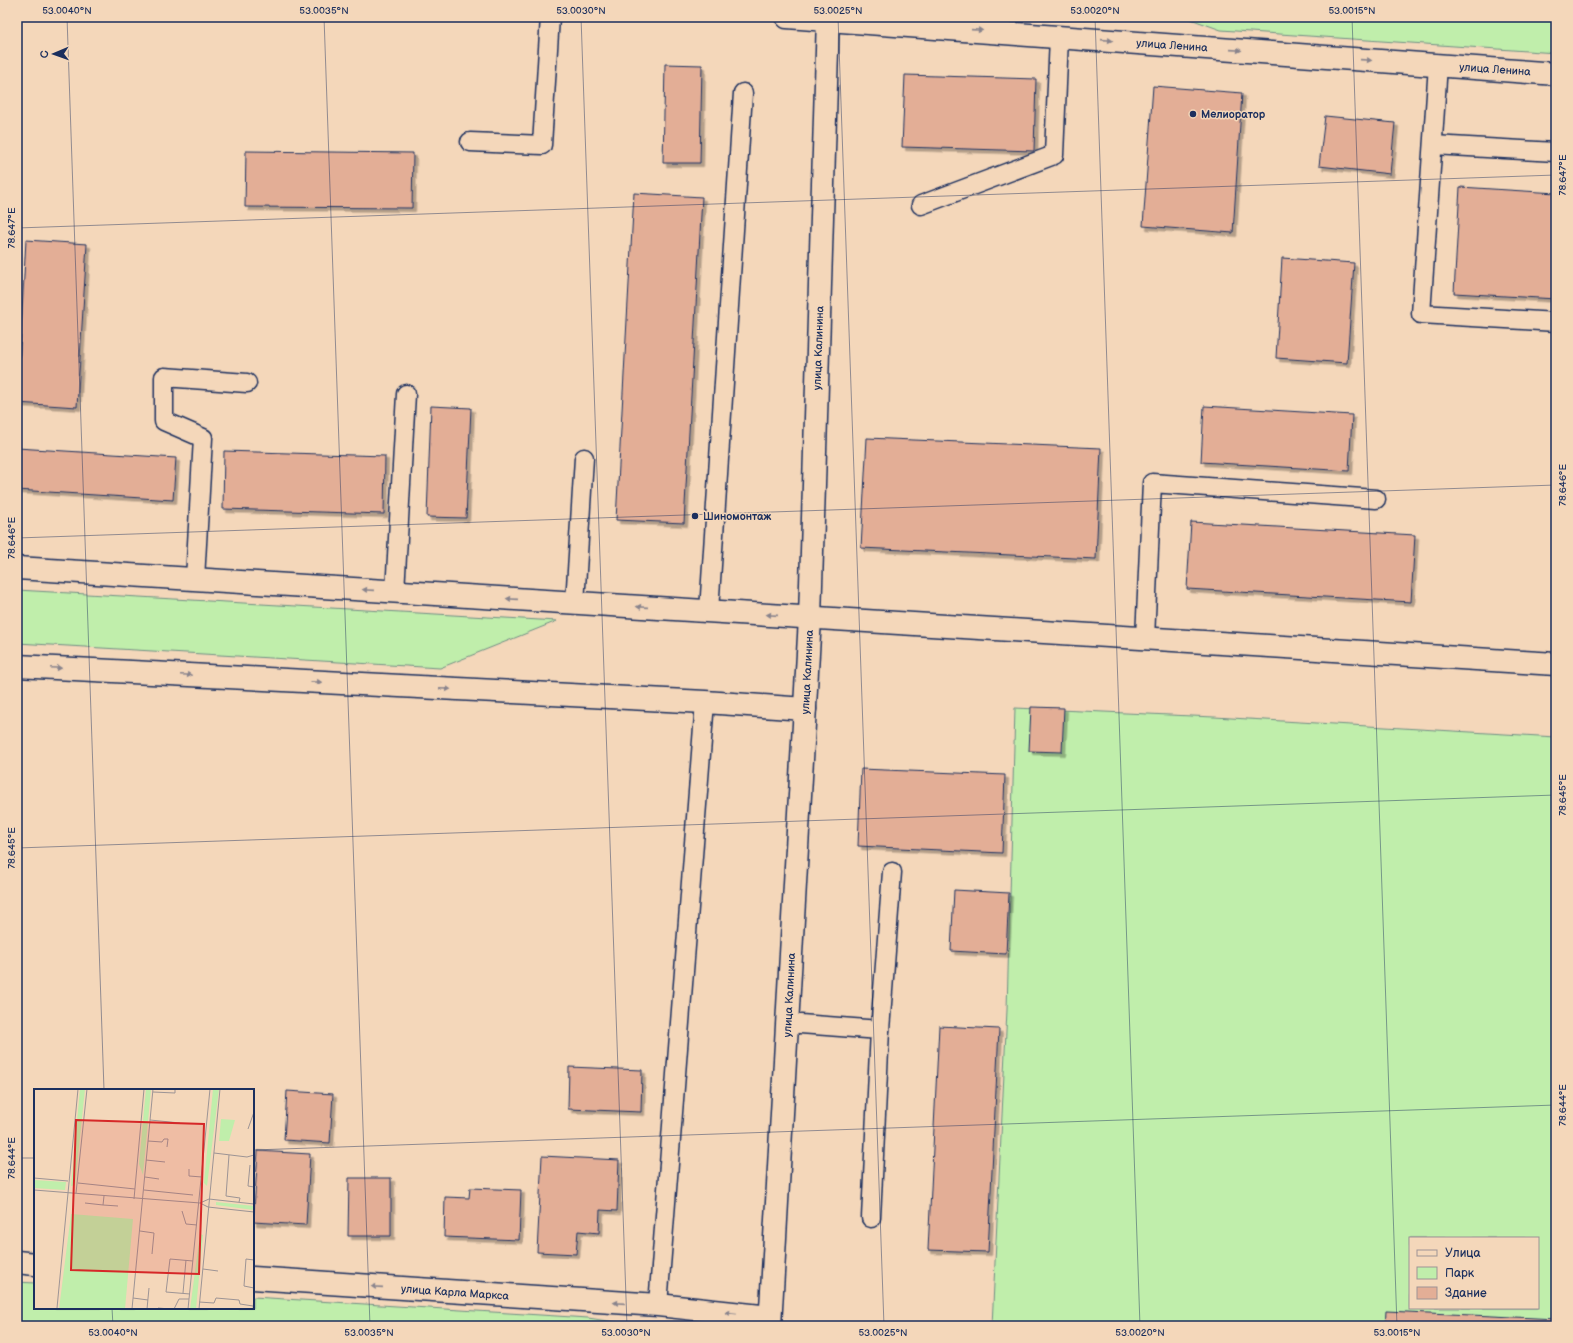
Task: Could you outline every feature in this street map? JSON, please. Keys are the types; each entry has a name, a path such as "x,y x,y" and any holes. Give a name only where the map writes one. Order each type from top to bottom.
{"street":[{"name":"улица Ленина","path":"787,17 826,18 1556,74"},
{"name":"улица Калинина","path":"770,1322 810,618 826,18"},
{"path":"17,568 1556,664"},
{"path":"17,666 705,702 805,709"},
{"path":"17,1262 34,1264"},
{"name":"улица Карла Маркса","path":"254,1278 658,1306 770,1322"}],"lane":[{"path":"470,142 542,145 550,17"},
{"path":"921,205 1054,156 1059,37"},
{"path":"1438,65 1421,314 1556,322"},
{"path":"708,612 743,93"},
{"path":"1433,145 1556,152"},
{"path":"194,579 203,438 164,421 164,378 247,383"},
{"path":"395,592 406,394"},
{"path":"575,603 584,458"},
{"path":"1145,638 1152,483 1376,499"},
{"path":"658,1306 705,702"},
{"path":"870,1218 880,1030 892,872"},
{"path":"787,1023 880,1030"}],"green space":[{"path":"1185,17 1556,17 1556,53 1221,30"},
{"path":"17,590 557,621 440,668 17,643"},
{"path":"1015,708 1214,717 1556,737 1556,1326 992,1326 1007,1010"},
{"path":"17,1282 34,1283 34,1309 254,1309 254,1297 588,1318 640,1326 17,1326"}],"building":[{"path":"665,64 702,65 700,163 663,163"},
{"path":"905,75 1036,79 1034,151 902,147"},
{"path":"1153,86 1242,93 1233,233 1143,226"},
{"path":"1325,116 1395,123 1390,174 1319,166"},
{"path":"246,151 413,153 412,208 245,207"},
{"path":"1460,187 1556,193 1556,299 1454,293"},
{"path":"634,193 702,197 684,523 616,520"},
{"path":"26,240 87,244 77,407 17,403"},
{"path":"1282,258 1354,263 1347,363 1276,358"},
{"path":"431,406 471,408 466,518 427,517"},
{"path":"1204,406 1352,415 1349,471 1201,462"},
{"path":"867,438 1101,448 1096,559 861,548"},
{"path":"17,448 176,458 173,500 17,490"},
{"path":"224,451 385,456 384,514 223,509"},
{"path":"1191,522 1415,535 1411,602 1187,589"},
{"path":"1031,707 1064,708 1062,752 1029,751"},
{"path":"861,769 1005,775 1002,853 858,846"},
{"path":"954,890 1009,893 1006,954 951,951"},
{"path":"939,1026 999,1029 988,1252 928,1250"},
{"path":"569,1067 642,1070 641,1112 568,1109"},
{"path":"287,1091 333,1094 330,1143 284,1140"},
{"path":"258,1151 310,1154 306,1225 254,1222"},
{"path":"542,1156 619,1160 617,1211 600,1210 599,1233 578,1231 576,1254 537,1252"},
{"path":"349,1178 391,1178 391,1236 348,1236"},
{"path":"470,1188 521,1190 519,1240 444,1237 445,1197 469,1198"},
{"path":"1386,1311 1556,1319 1556,1326 1385,1326"}],"place":[{"name":"Мелиоратор","path":"1193,114"},
{"name":"Шиномонтаж","path":"695,516"}]}
